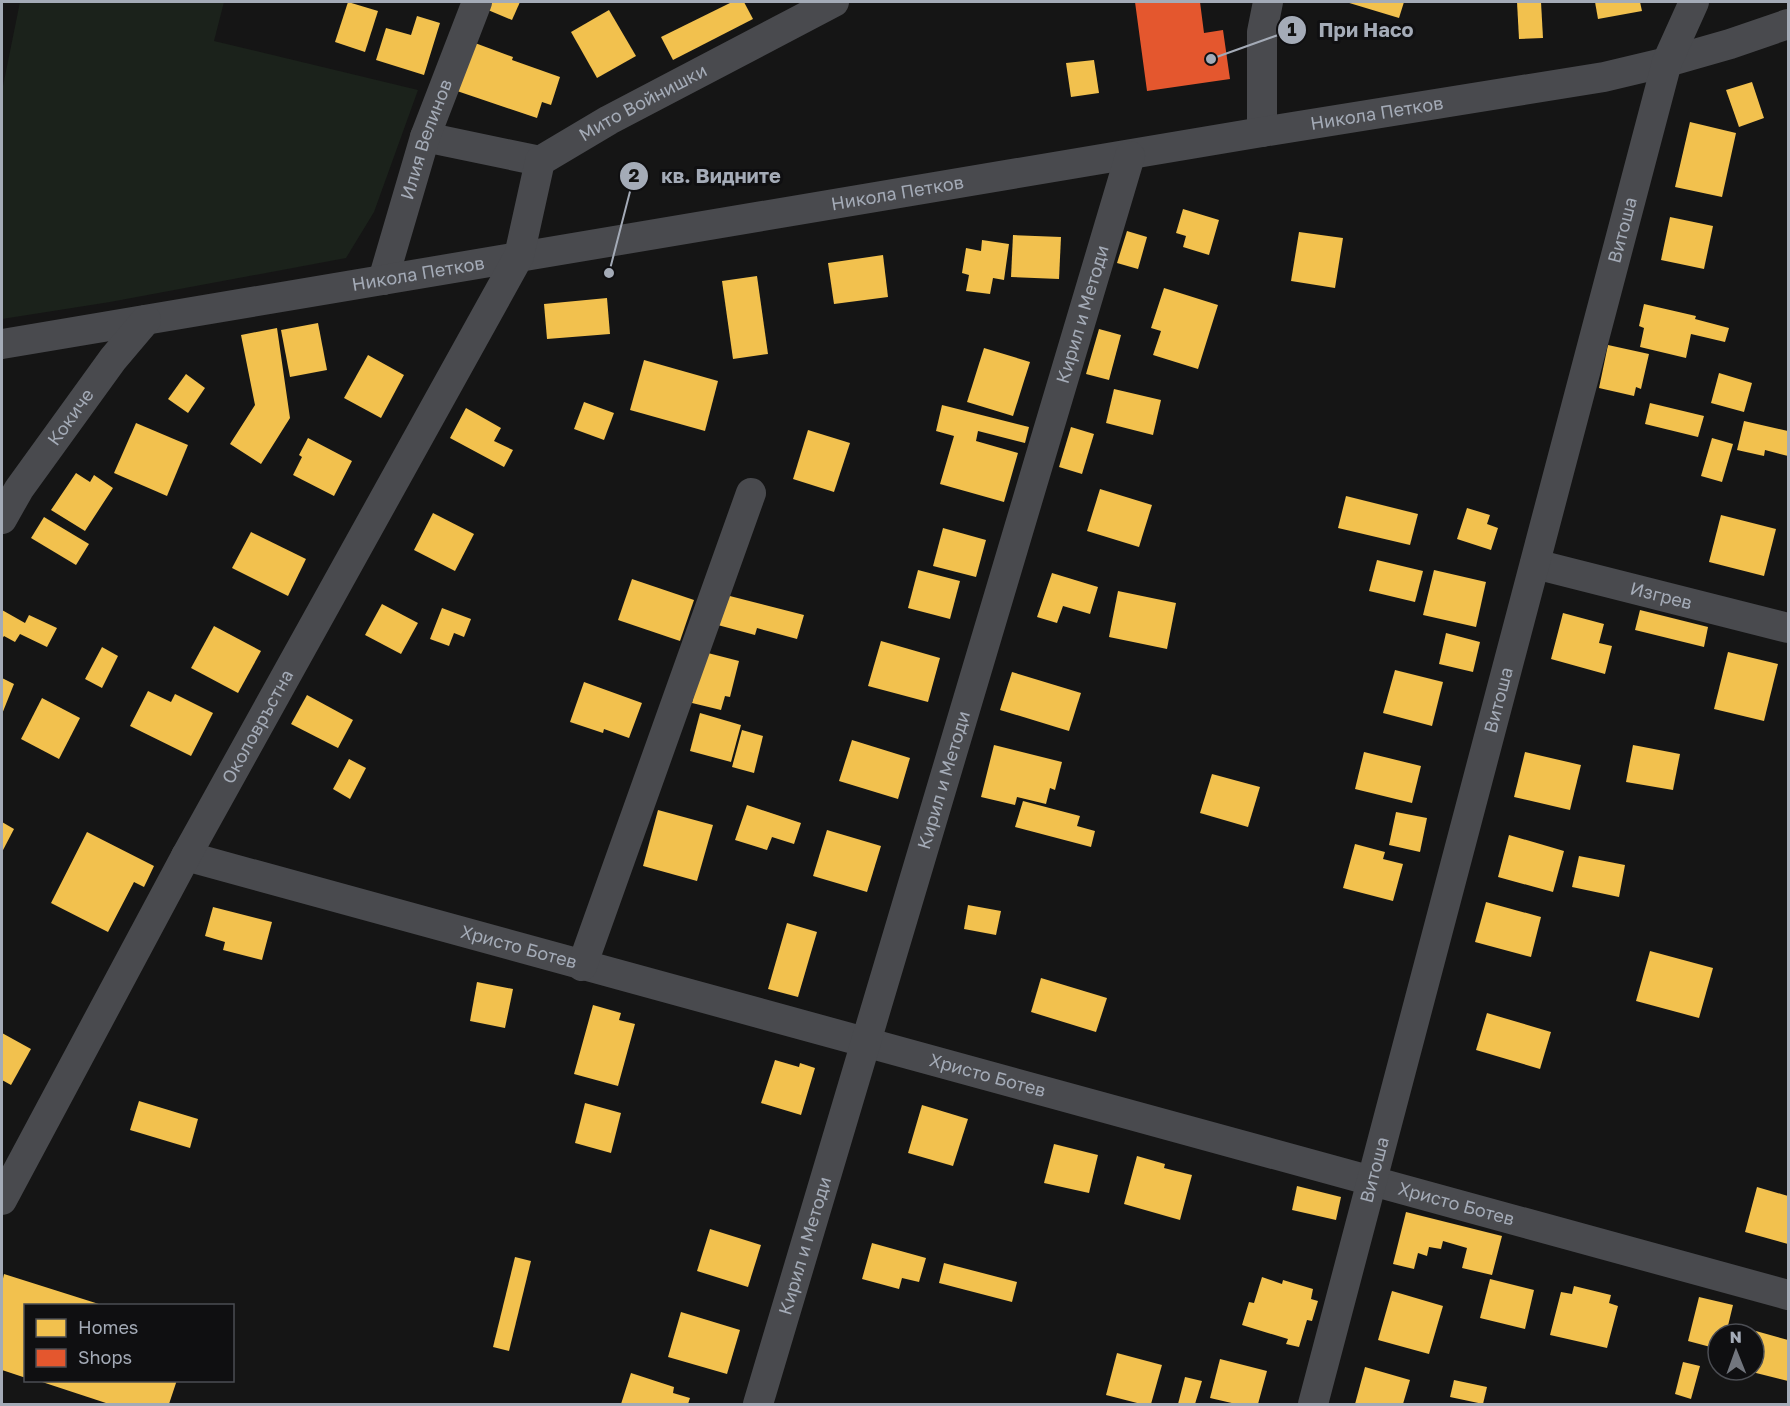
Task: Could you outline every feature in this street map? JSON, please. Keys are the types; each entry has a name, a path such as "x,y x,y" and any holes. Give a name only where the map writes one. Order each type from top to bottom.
{"street":[{"name":"Илия Велинов","path":"383,280 425,137 477,2"},
{"name":"Мито Войнишки","path":"540,161 609,120 834,2"},
{"path":"1262,132 1262,32 1268,2"},
{"name":"Витоша","path":"1313,1404 1667,62 1694,2"},
{"name":"Никола Петков","path":"2,344 1262,132 1605,77 1730,44 1788,24"},
{"path":"425,137 540,161 519,256"},
{"name":"Кирил и Методи","path":"758,1404 1130,156"},
{"name":"Околовръстна","path":"2,1200 186,856 519,256"},
{"name":"Кокиче","path":"2,519 19,489 113,359 146,320"},
{"path":"582,966 751,493"},
{"name":"Изгрев","path":"1535,564 1788,628"},
{"name":"Христо Ботев","path":"186,856 1788,1295"}],"shaded area":[{"path":"20,2 224,2 214,41 418,90 374,212 346,258 110,302 2,319 2,91"}],"building: Homes":[{"path":"348,2 378,11 365,52 335,42"},
{"path":"492,2 520,2 512,20 488,10"},
{"path":"732,2 744,2 753,19 673,60 661,37"},
{"path":"1346,2 1404,2 1399,18"},
{"path":"1517,2 1541,2 1543,38 1519,39"},
{"path":"1595,2 1640,2 1642,11 1598,19"},
{"path":"609,10 636,56 597,78 571,32"},
{"path":"417,16 440,23 424,75 376,60 386,28 411,35"},
{"path":"475,43 513,57 512,60 560,77 551,105 542,102 537,118 457,91"},
{"path":"1094,60 1099,93 1071,97 1066,63"},
{"path":"1752,82 1764,118 1739,127 1726,90"},
{"path":"1690,122 1736,133 1722,197 1675,187"},
{"path":"1183,209 1219,220 1209,255 1183,247 1186,236 1176,233"},
{"path":"1670,217 1713,226 1704,269 1661,260"},
{"path":"1127,231 1147,237 1138,269 1117,263"},
{"path":"1299,232 1343,238 1335,288 1291,281"},
{"path":"1013,235 1061,237 1059,279 1011,277"},
{"path":"982,240 1009,244 1004,280 993,278 990,294 966,291 969,275 962,273 966,248 981,251"},
{"path":"883,255 888,297 834,304 828,263"},
{"path":"757,276 768,354 733,359 722,281"},
{"path":"1164,288 1218,305 1198,369 1153,355 1161,331 1151,328"},
{"path":"607,298 610,334 547,339 544,304"},
{"path":"1644,304 1696,316 1695,319 1729,328 1725,342 1691,334 1686,358 1640,347 1644,328 1639,326"},
{"path":"318,323 327,370 290,377 281,330"},
{"path":"277,328 290,418 261,464 230,444 255,405 241,335"},
{"path":"1099,329 1121,335 1109,380 1086,374"},
{"path":"1608,345 1649,354 1641,389 1636,387 1634,396 1599,388"},
{"path":"984,348 1030,362 1013,416 967,402"},
{"path":"368,355 404,375 381,418 344,398"},
{"path":"644,360 718,381 705,431 630,410"},
{"path":"1719,373 1752,383 1744,412 1711,403"},
{"path":"186,374 205,388 188,413 168,399"},
{"path":"1114,389 1161,400 1153,435 1106,423"},
{"path":"584,402 614,413 604,440 574,429"},
{"path":"1650,403 1704,416 1698,437 1645,424"},
{"path":"942,405 1029,427 1025,443 978,431 976,441 1018,453 1004,502 940,484 954,436 936,431"},
{"path":"466,408 501,428 494,441 513,450 504,467 450,438"},
{"path":"1744,421 1788,431 1788,456 1765,450 1764,456 1737,450"},
{"path":"136,423 188,445 167,496 114,473"},
{"path":"1071,427 1094,434 1082,474 1059,467"},
{"path":"808,430 850,443 834,492 793,479"},
{"path":"308,438 352,461 334,496 293,475 302,457 299,455"},
{"path":"1712,438 1733,444 1722,482 1701,476"},
{"path":"76,473 90,482 94,475 113,488 85,531 51,510"},
{"path":"1100,489 1152,505 1139,547 1087,531"},
{"path":"1346,496 1418,514 1410,545 1338,528"},
{"path":"1467,508 1490,515 1487,524 1498,528 1491,550 1457,539"},
{"path":"433,513 474,534 455,571 414,550"},
{"path":"1721,515 1776,529 1764,576 1709,562"},
{"path":"44,517 89,544 76,565 31,538"},
{"path":"943,528 986,540 976,577 933,566"},
{"path":"251,532 306,559 288,596 232,568"},
{"path":"1377,560 1423,571 1415,602 1369,591"},
{"path":"918,570 960,581 950,619 908,608"},
{"path":"1434,570 1486,582 1476,627 1423,615"},
{"path":"1052,573 1098,587 1090,614 1063,606 1057,623 1037,617"},
{"path":"632,579 694,600 680,641 618,620"},
{"path":"1118,591 1176,603 1167,649 1109,637"},
{"path":"722,594 804,615 797,639 757,628 755,635 714,624"},
{"path":"382,604 418,623 401,654 365,635"},
{"path":"442,608 471,619 464,637 454,633 449,646 430,639"},
{"path":"2,610 25,623 29,615 57,628 47,647 20,634 15,642 4,636 2,639"},
{"path":"1640,610 1708,627 1704,647 1635,630"},
{"path":"1563,613 1604,624 1599,643 1612,646 1605,674 1551,659"},
{"path":"214,626 261,651 238,693 191,668"},
{"path":"1446,633 1480,642 1473,672 1439,664"},
{"path":"881,641 940,658 928,702 868,686"},
{"path":"102,647 118,656 102,688 85,679"},
{"path":"704,652 739,661 730,697 725,696 721,710 692,703"},
{"path":"1728,652 1778,664 1764,721 1714,709"},
{"path":"1395,670 1443,682 1432,726 1383,713"},
{"path":"1012,672 1081,693 1069,731 1000,710"},
{"path":"2,678 14,684 2,714"},
{"path":"584,682 642,703 629,738 604,729 603,733 570,722"},
{"path":"148,691 171,702 175,694 213,713 191,756 130,726"},
{"path":"307,695 353,720 338,748 291,724"},
{"path":"42,698 80,718 59,759 21,739"},
{"path":"700,713 741,725 731,762 690,751"},
{"path":"742,730 763,736 754,773 732,767"},
{"path":"852,740 910,758 898,799 839,781"},
{"path":"994,745 1062,762 1055,790 1050,788 1046,804 1017,797 1015,805 981,797"},
{"path":"1633,745 1680,754 1673,790 1626,782"},
{"path":"1364,752 1421,766 1412,803 1355,789"},
{"path":"1525,752 1581,765 1570,810 1514,797"},
{"path":"349,759 366,768 350,799 333,789"},
{"path":"1212,774 1260,787 1248,827 1200,813"},
{"path":"1023,801 1080,816 1077,826 1095,831 1091,847 1015,827"},
{"path":"747,805 801,823 794,844 772,837 767,850 735,840"},
{"path":"658,810 713,825 697,881 643,866"},
{"path":"1396,812 1427,818 1420,852 1389,845"},
{"path":"2,822 14,829 2,852"},
{"path":"827,830 881,846 867,892 813,876"},
{"path":"87,832 154,866 144,887 134,882 108,932 51,903"},
{"path":"1509,835 1564,851 1553,892 1498,877"},
{"path":"1355,844 1385,852 1383,859 1403,864 1393,901 1343,888"},
{"path":"1579,856 1625,865 1619,897 1572,887"},
{"path":"1486,902 1541,917 1531,957 1475,942"},
{"path":"968,905 1001,911 996,935 964,929"},
{"path":"213,907 272,922 262,960 223,950 225,942 205,936"},
{"path":"787,923 817,932 798,997 768,989"},
{"path":"1650,951 1713,968 1699,1018 1636,1001"},
{"path":"1041,978 1107,998 1096,1032 1031,1012"},
{"path":"477,982 513,989 505,1028 470,1021"},
{"path":"593,1005 621,1013 619,1020 635,1024 618,1086 574,1074"},
{"path":"1487,1013 1551,1032 1540,1069 1476,1050"},
{"path":"2,1033 31,1049 11,1085 2,1080"},
{"path":"775,1060 799,1067 800,1063 815,1068 801,1115 761,1103"},
{"path":"139,1101 198,1119 190,1148 130,1130"},
{"path":"585,1103 621,1113 611,1153 575,1143"},
{"path":"922,1105 968,1119 953,1166 908,1153"},
{"path":"1054,1144 1098,1155 1089,1193 1044,1183"},
{"path":"1137,1156 1165,1164 1164,1168 1192,1175 1180,1220 1124,1204"},
{"path":"1297,1186 1341,1197 1336,1220 1292,1210"},
{"path":"1757,1187 1788,1196 1788,1244 1745,1232"},
{"path":"1406,1212 1502,1236 1492,1275 1462,1268 1467,1248 1443,1241 1441,1249 1429,1247 1427,1256 1418,1253 1414,1269 1393,1264"},
{"path":"710,1229 761,1245 748,1287 697,1271"},
{"path":"872,1243 926,1258 919,1282 902,1278 899,1289 862,1279"},
{"path":"515,1257 531,1261 509,1351 493,1347"},
{"path":"944,1263 1017,1282 1012,1302 939,1283"},
{"path":"4,1274 99,1304 24,1304 24,1377 2,1370 2,1283"},
{"path":"1262,1277 1282,1284 1283,1280 1313,1289 1311,1299 1318,1301 1312,1321 1307,1320 1299,1347 1286,1344 1288,1339 1242,1325 1249,1302 1254,1303"},
{"path":"1490,1279 1534,1290 1525,1329 1480,1318"},
{"path":"1574,1286 1611,1295 1609,1303 1618,1306 1607,1348 1550,1335 1561,1292 1572,1294"},
{"path":"1392,1291 1443,1306 1429,1354 1378,1340"},
{"path":"1699,1297 1733,1305 1729,1322 1706,1322 1706,1346 1688,1341"},
{"path":"681,1312 740,1330 727,1374 668,1357"},
{"path":"1766,1334 1788,1340 1788,1381 1766,1376"},
{"path":"1117,1353 1162,1365 1151,1404 1141,1404 1106,1395"},
{"path":"1220,1359 1267,1371 1258,1404 1236,1404 1210,1398"},
{"path":"1683,1362 1700,1366 1691,1399 1675,1394"},
{"path":"1365,1367 1410,1380 1403,1404 1355,1404"},
{"path":"631,1373 674,1387 673,1393 690,1398 688,1404 621,1404"},
{"path":"1185,1377 1202,1381 1195,1404 1178,1404"},
{"path":"1454,1380 1487,1387 1483,1404 1450,1397"},
{"path":"42,1382 176,1382 169,1404 109,1404"}],"building: Shops":[{"path":"1135,2 1200,2 1204,33 1223,30 1230,79 1147,91"}],"place":[{"name":"При Насо","path":"1211,59"},
{"name":"кв. Видните","path":"609,273"}]}
